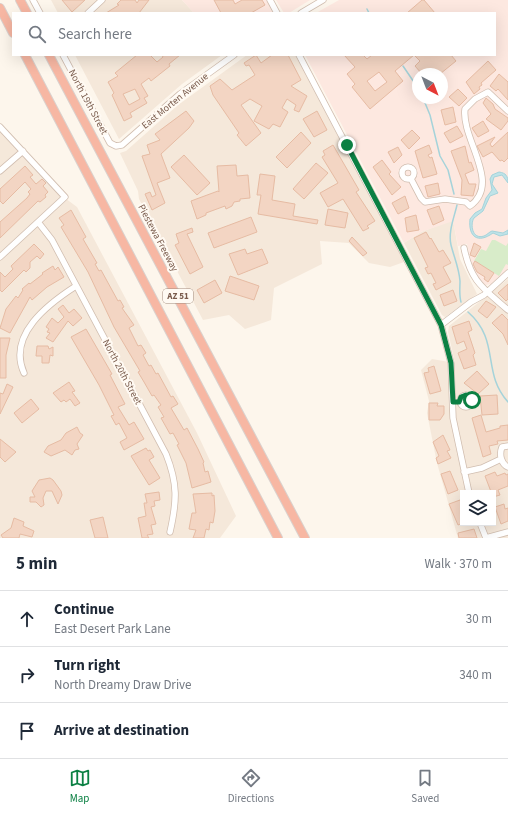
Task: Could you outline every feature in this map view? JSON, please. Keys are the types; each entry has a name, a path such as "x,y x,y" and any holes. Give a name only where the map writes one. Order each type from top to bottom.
{"highway":[{"path":"20,0 26,12"},
{"path":"0,8 12,31"},
{"name":"AZ 51","path":"25,56 278,538"},
{"name":"Piestewa Freeway","path":"50,56 304,538"}],"street":[{"path":"33,0 39,12"},
{"path":"89,12 102,0"},
{"path":"270,0 276,12"},
{"path":"303,12 323,0"},
{"name":"North 19th Street","path":"64,56 110,142 116,146"},
{"name":"East Morten Avenue","path":"116,146 122,145 180,94 233,56"},
{"path":"300,56 441,325 451,363 453,418 469,490"},
{"path":"411,179 421,198 425,202 445,199 466,202 470,206 477,201 482,191 483,180 464,116 465,109 475,99 488,92 508,111"},
{"path":"0,127 65,197 0,257"},
{"path":"0,172 23,151"},
{"name":"North 20th Street","path":"38,222 52,240 171,466 175,479 176,504 170,532"},
{"path":"464,248 471,274 487,292 508,310"},
{"path":"441,325 467,304 487,292 508,273"},
{"path":"24,373 19,357 23,341 30,326 40,312 54,300 76,286"},
{"path":"453,402 459,402"},
{"path":"508,446 504,446 501,450 501,459 504,465 508,467"},
{"path":"464,472 482,468 501,459"},
{"path":"481,526 486,538 508,532"}],"shaded area":[{"path":"51,0 182,0 193,12 57,12"},
{"path":"182,0 267,0 273,12 193,12"},
{"path":"276,0 310,0 291,12 283,12"},
{"path":"339,0 508,0 508,269 491,284 486,285 478,279 473,270 467,244 458,246 453,221 421,232 404,243 306,56 496,56 496,12 318,12"},
{"path":"76,56 221,56 182,84 119,139"},
{"path":"246,56 296,56 404,262 390,267 369,263 349,243 320,241 322,264 274,288 271,320 245,329 229,315 203,320 139,199 138,191 120,153 126,151 178,105"},
{"path":"0,131 61,195 77,207 197,433 236,516 220,538 0,538"},
{"path":"453,220 460,259 477,294 445,317 442,315 404,243 421,232"},
{"path":"508,279 508,538 458,538 437,463 427,413 429,401 421,370 432,359 455,363 448,332 449,326"}],"green space":[{"path":"492,240 506,246 508,243 508,265 506,264 499,276 474,261 481,249 486,251"}],"water":[{"path":"499,172 506,175 508,178 508,183 502,175 494,177 492,184 498,193 490,196 483,211 474,218 472,227 475,234 480,237 485,236 492,231 503,233 508,230 508,234 500,236 493,233 483,238 475,237 472,234 470,219 475,213 482,209 486,198 492,190 490,179 492,175"}],"building":[{"path":"62,0 85,0 72,12"},
{"path":"121,0 135,0 137,3 139,0 149,0 140,12 108,12 119,5 117,4"},
{"path":"214,0 233,0 235,4 242,0 262,0 265,5 253,12 220,12"},
{"path":"422,0 424,0 434,12 408,12"},
{"path":"136,56 151,56 157,62 162,56 179,56 169,64 170,66 151,81 149,78 141,84 148,96 144,98 147,103 130,113 132,117 124,121 112,95 114,93 108,82 118,76 115,73","holes":["135,89 140,99 129,105 123,94"]},
{"path":"254,56 257,56 261,63 271,56 289,56 301,80 291,86 307,96 299,112 294,110 296,105 287,99 282,108 288,112 280,127 273,124 269,129 254,121 262,106 250,99 241,105 261,133 246,146 237,135 239,133 213,95 210,86 220,79 232,90 255,75 249,65 246,66 244,63"},
{"path":"345,56 364,56 367,59 371,56 413,56 395,71 403,81 370,109 352,87 355,84 347,74 355,67","holes":["379,72 387,82 375,91 367,81"]},
{"path":"415,56 452,56 456,61 447,68 417,68 415,66 420,61"},
{"path":"488,61 496,70 481,83 482,85 479,87 480,89 474,94 466,82"},
{"path":"499,74 508,82 508,100 498,89 496,91 490,86"},
{"path":"458,89 467,98 459,106 449,97"},
{"path":"486,98 493,104 495,109 508,118 508,121 501,130 486,119 491,114 483,103"},
{"path":"453,107 456,122 445,125 441,110"},
{"path":"186,111 194,121 189,128 161,154 170,178 157,183 165,203 152,210 145,194 150,192 152,197 156,195 142,156 150,154 147,145 160,140 155,134"},
{"path":"317,111 327,130 314,137 303,119"},
{"path":"483,121 489,131 478,137 472,128"},
{"path":"457,126 463,136 450,143 444,133"},
{"path":"412,130 420,138 409,149 401,140"},
{"path":"301,132 311,143 287,168 276,157"},
{"path":"508,132 508,158 504,162 502,160 500,161 492,152 483,157 477,146 495,137 490,144 492,147"},
{"path":"333,145 359,190 356,192 375,221 367,226 369,228 363,231 343,199 328,207 320,193 338,183 322,157 325,155 323,151"},
{"path":"429,145 432,153 428,155 430,158 432,157 437,174 423,178 415,151"},
{"path":"465,146 469,163 471,162 474,170 465,174 469,184 476,184 473,196 461,195 462,180 451,151"},
{"path":"398,147 402,155 394,163 388,152"},
{"path":"184,155 210,183 197,195 171,167"},
{"path":"382,160 391,172 389,174 401,187 392,195 373,167"},
{"path":"316,163 328,173 304,199 293,189"},
{"path":"236,165 237,176 248,175 250,198 240,199 240,201 234,202 232,206 226,209 225,206 206,213 206,215 197,219 191,201 218,191 219,192 217,166"},
{"path":"25,166 33,175 30,177 36,184 42,179 46,183 43,186 48,192 45,195 46,197 40,202 38,201 0,238 0,222 27,198 30,194 28,192 31,189 25,182 3,204 0,201 0,189"},
{"path":"260,174 275,176 272,200 295,204 293,216 318,220 317,224 258,214 261,195 257,195"},
{"path":"438,183 440,194 428,197 425,186"},
{"path":"405,196 409,208 398,214 392,203"},
{"path":"439,206 444,220 433,225 427,210"},
{"path":"328,209 348,213 345,228 325,225"},
{"path":"71,210 86,237 83,239 97,263 95,264 99,271 101,270 118,301 120,300 124,307 122,308 134,325 129,328 138,346 141,345 146,353 143,355 149,366 151,365 156,374 158,373 171,397 173,396 178,404 171,408 184,430 187,428 204,462 205,472 208,471 211,482 192,488 186,463 177,445 179,444 173,433 170,434 161,418 164,417 158,407 161,405 154,395 152,396 138,372 140,371 114,327 88,272 61,227 64,225 59,218"},
{"path":"416,215 419,230 407,232 405,218"},
{"path":"251,217 257,232 214,248 208,233"},
{"path":"192,228 193,232 187,234 203,267 190,274 175,245 179,243 176,234"},
{"path":"426,232 439,252 443,250 451,263 443,267 451,282 436,290 433,284 436,283 431,273 428,274 425,268 428,267 414,238"},
{"path":"352,237 367,253 363,256 349,241"},
{"path":"474,243 481,247 475,257 470,255"},
{"path":"34,244 44,254 40,259 37,256 30,262 30,268 26,272 24,270 2,292 0,290 0,272 5,277 13,269 11,266"},
{"path":"245,249 247,254 262,249 268,263 238,275 229,254"},
{"path":"475,261 494,273 488,282 484,279 485,277 477,272 473,264"},
{"path":"53,266 55,270 58,267 64,277 47,287 32,300 30,297 10,333 0,328 6,309 16,296 18,298 23,290 22,289"},
{"path":"230,276 259,286 254,300 225,291"},
{"path":"215,280 222,293 204,303 197,290"},
{"path":"508,284 508,299 506,301 498,293"},
{"path":"453,290 457,301 444,306 440,295"},
{"path":"486,301 496,307 487,318 478,311"},
{"path":"63,305 69,313 74,309 82,318 73,326 68,321 53,342 46,338 50,333 47,332 49,329 46,327 52,318 58,323 64,317 58,309"},
{"path":"502,314 508,320 508,345 503,334 492,323"},
{"path":"469,321 472,330 468,332 475,353 473,355 476,365 464,369 458,353 467,349 464,341 457,344 452,327"},
{"path":"86,329 112,374 110,375 125,404 118,407 129,425 134,422 144,439 124,450 120,442 127,438 119,423 116,425 111,416 114,415 99,385 71,337"},
{"path":"0,338 10,338 6,355 6,378 0,378"},
{"path":"37,346 48,346 49,349 53,347 53,356 50,355 49,363 42,363 42,356 36,356"},
{"path":"434,366 441,391 430,394 424,373 429,372 428,368"},
{"path":"477,371 489,384 478,394 464,383"},
{"path":"69,382 75,391 72,392 80,403 75,406 70,399 66,402 64,400 61,402 53,393"},
{"path":"7,384 13,387 0,414 0,393 3,394"},
{"path":"497,395 498,414 482,415 480,396"},
{"path":"31,399 39,409 22,423 14,413"},
{"path":"429,403 438,403 437,406 444,406 444,414 440,420 429,420"},
{"path":"481,415 486,432 500,428 500,426 508,425 508,440 497,441 498,444 489,446 491,454 483,457 472,418"},
{"path":"77,427 83,435 77,444 79,449 75,450 72,455 65,450 51,456 44,452 48,446 61,440 66,433"},
{"path":"443,435 450,450 447,451 451,458 438,464 436,458 439,456 433,442"},
{"path":"0,439 16,452 5,462 0,457"},
{"path":"146,448 148,451 150,450 154,457 149,460 160,478 149,485 131,456"},
{"path":"450,471 458,490 448,494 441,474"},
{"path":"495,472 497,476 505,473 506,475 508,474 508,486 498,490 500,495 496,496 496,490 490,490 485,476"},
{"path":"50,478 61,491 62,495 58,504 52,491 46,491 43,498 44,505 41,507 36,502 30,502 30,497 35,497 32,491 39,480"},
{"path":"159,492 160,500 154,501 155,506 151,507 156,524 151,525 153,534 147,535 149,538 142,538 138,518 146,516 144,503 147,503 145,494"},
{"path":"212,493 212,496 214,495 215,511 213,523 210,522 209,530 206,529 204,538 193,538 196,530 189,529 192,513 196,513 193,494"},
{"path":"460,500 460,524 458,525 449,504"},
{"path":"504,504 505,509 508,508 508,521 501,524 496,507"},
{"path":"103,517 108,538 95,538 90,520"},
{"path":"14,518 24,522 23,526 34,531 32,537 20,534 19,538 3,538 1,535 11,528"},
{"path":"474,529 477,538 459,538 458,533"}],"waterway":[{"path":"403,66 412,79"},
{"path":"425,104 430,115 440,156 448,170 454,194"},
{"path":"457,205 450,240 458,267 461,302"},
{"path":"468,312 478,323 484,334 488,345 495,379 500,391 508,402"}],"route":[{"path":"347,145 441,325 451,363 453,402 459,402 461,397 466,395 470,396 472,400"}]}
